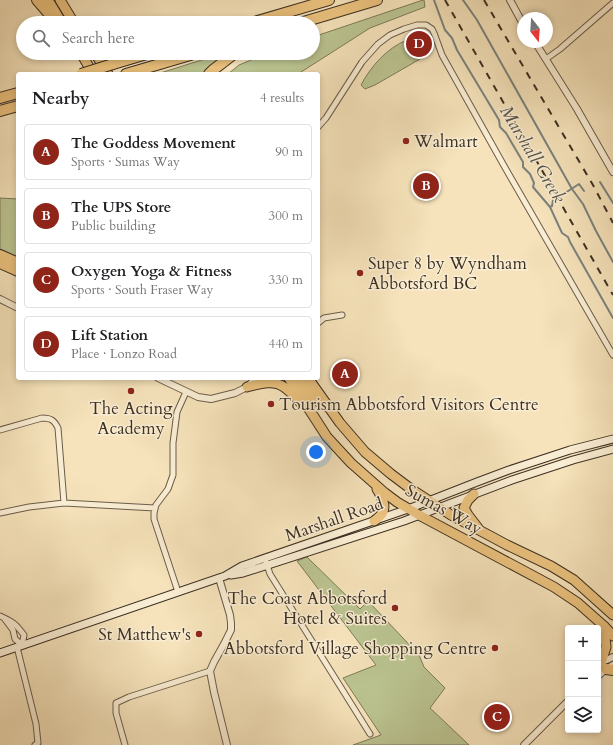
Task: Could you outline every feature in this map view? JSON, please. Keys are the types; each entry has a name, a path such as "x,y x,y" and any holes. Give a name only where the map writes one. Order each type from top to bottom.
{"highway":[{"path":"38,0 51,16"},
{"path":"48,0 58,16"},
{"path":"60,0 70,16"},
{"path":"275,16 329,0"},
{"path":"320,17 378,0"},
{"path":"320,20 378,0"},
{"path":"85,60 92,72"},
{"path":"99,60 107,72"},
{"path":"87,72 126,60"},
{"path":"133,72 173,60"},
{"path":"211,72 226,60"},
{"path":"0,95 16,92"},
{"path":"0,98 16,93"},
{"path":"0,111 16,107"},
{"path":"0,255 16,262"},
{"path":"0,263 16,270"},
{"name":"Sumas Way","path":"290,380 327,437 351,463 385,493 408,509 554,587 578,603 613,636"},
{"path":"299,380 310,396 329,409"},
{"name":"Sumas Way","path":"309,380 329,409 365,452 397,479 451,515 507,545 551,566 574,580 613,615"},
{"path":"247,387 266,383 280,384 312,414"},
{"path":"373,482 382,497 384,508 382,514 374,521"},
{"path":"474,494 468,500 464,508 481,531"},
{"path":"604,626 606,647 605,668"}],"main road":[{"name":"Marshall Road","path":"0,653 222,577 243,573 266,562 509,470 570,450 613,439"},
{"name":"Marshall Road","path":"266,562 374,531 512,480 573,460 613,449"}],"street":[{"path":"510,0 517,13"},
{"path":"546,59 613,3"},
{"path":"320,124 330,112 362,62 378,44 396,32 417,25 426,25 432,29 442,55 613,355"},
{"path":"539,48 577,109 613,172"},
{"path":"0,299 16,307"},
{"path":"320,321 324,318 342,315"},
{"path":"162,380 198,397 211,399 235,393 247,387 254,380"},
{"path":"178,592 154,518 154,513 155,508 168,489 173,475 173,443 177,412 186,392"},
{"path":"0,430 42,418 48,418 55,422 58,428 64,503"},
{"path":"0,513 29,507 64,503 155,508"},
{"path":"266,562 270,574 370,734"},
{"path":"222,577 230,615 231,630 210,671 227,745"},
{"path":"2,617 13,630 15,639 19,646 36,724 38,743 35,745"},
{"path":"2,617 11,620 18,626 24,635 19,646"},
{"path":"605,668 613,657"},
{"path":"125,745 116,713 116,703 210,671"},
{"path":"524,745 565,704"}],"green space":[{"path":"424,0 425,7 370,28 320,60 320,35"},
{"path":"407,40 412,41 420,59 375,85 365,89 361,85 380,58 400,43"},
{"path":"202,60 219,60 204,72 163,72"},
{"path":"251,60 320,60 301,72 230,72 239,65"},
{"path":"0,198 16,199 16,256 0,249"},
{"path":"307,557 360,609 368,601 419,655 424,667 445,688 430,708 469,745 353,745 381,735 343,678 376,665 297,561"}],"waterway":[{"name":"Marshall Creek","path":"434,0 445,30 452,38 457,50 499,120 500,127 506,133 523,162 523,167 530,174 534,183 533,187 550,207 562,233 568,237 613,318"},
{"path":"463,0 477,20 572,189 583,204 613,262"},
{"path":"600,182 613,203"},
{"path":"562,195 579,184 584,191"},
{"name":"Marshall Creek","path":"550,207 552,206 553,200"}],"railway":[{"path":"445,0 613,295"},
{"path":"484,0 593,185 613,223"}],"place":[{"name":"Lift Station","path":"419,44"},
{"name":"Walmart","path":"406,141"},
{"name":"The UPS Store","path":"426,186"},
{"name":"Super 8 by Wyndham Abbotsford BC","path":"360,273"},
{"name":"The Goddess Movement","path":"345,374"},
{"name":"The Acting Academy","path":"131,391"},
{"name":"Tourism Abbotsford Visitors Centre","path":"271,404"},
{"name":"The Coast Abbotsford Hotel & Suites","path":"395,608"},
{"name":"St Matthew's","path":"199,634"},
{"name":"Abbotsford Village Shopping Centre","path":"495,648"},
{"name":"Oxygen Yoga & Fitness","path":"497,717"}]}
